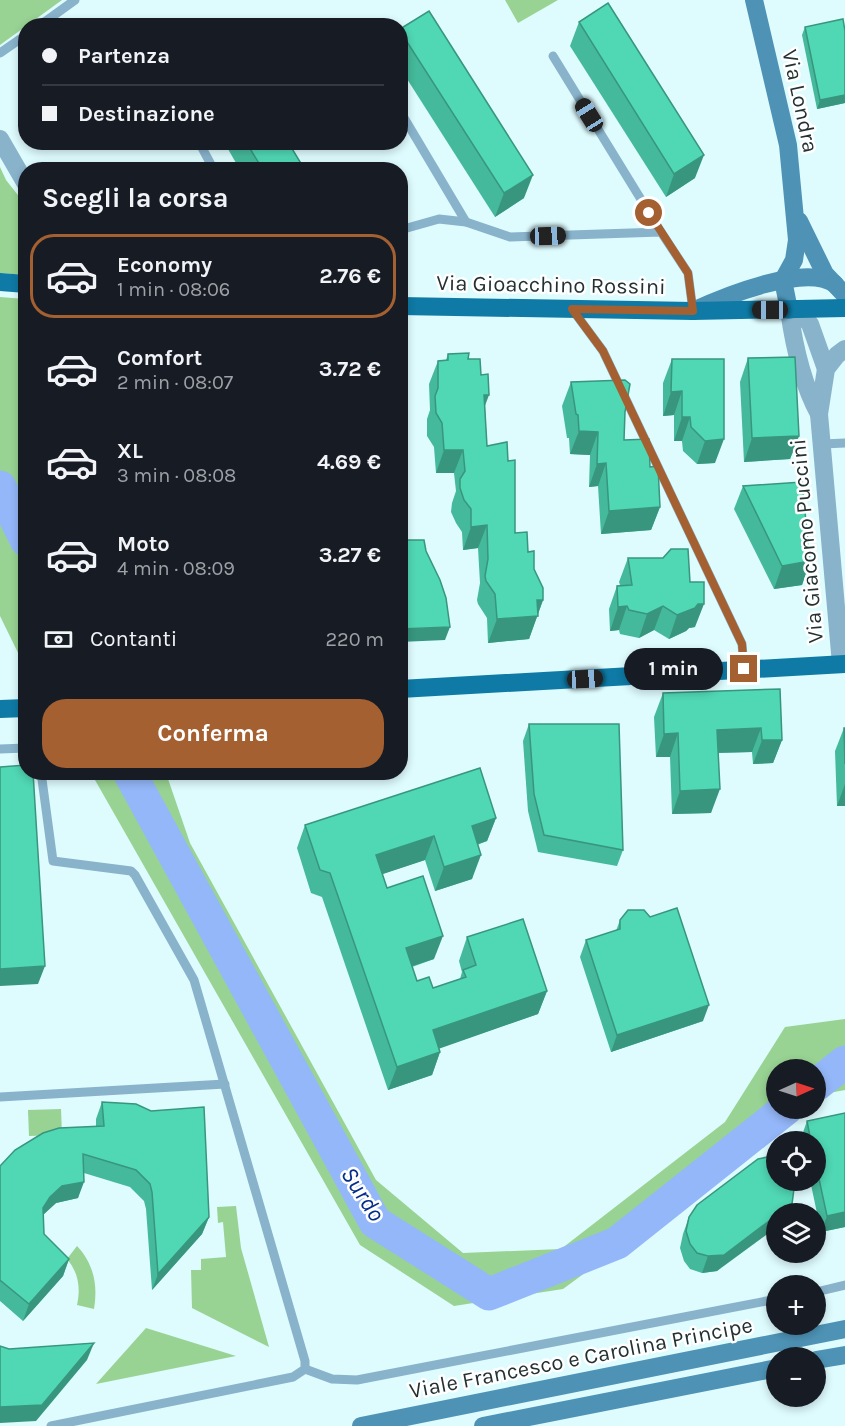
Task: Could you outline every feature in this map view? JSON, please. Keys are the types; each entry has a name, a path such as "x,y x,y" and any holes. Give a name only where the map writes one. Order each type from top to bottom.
{"main road":[{"path":"0,282 18,283"},
{"name":"Via Gioacchino Rossini","path":"408,306 693,311 845,308"},
{"path":"408,688 843,664"},
{"path":"0,709 18,708"}],"street":[{"name":"Via Londra","path":"754,0 788,145 797,240 794,260 783,280"},
{"path":"0,139 18,170"},
{"name":"Via Londra","path":"794,212 825,274 840,290"},
{"path":"693,311 730,294 783,280 828,279 840,290"},
{"path":"783,280 789,310"},
{"name":"Via Giacomo Puccini","path":"789,310 803,317 810,324 826,369 819,414 838,557 843,664"},
{"name":"Via Giacomo Puccini","path":"789,310 796,351 810,397 819,414"},
{"path":"826,369 845,349"},
{"name":"Viale Francesco e Carolina Principe","path":"361,1426 845,1329"},
{"path":"826,1358 845,1355"},
{"path":"483,1426 766,1370"}],"lane":[{"path":"50,18 75,0"},
{"path":"0,52 18,40"},
{"path":"553,56 688,273 693,311"},
{"path":"408,124 466,222"},
{"path":"408,228 439,219 466,222 510,237 661,232"},
{"path":"572,309 603,351 742,644 744,669"},
{"path":"823,444 845,443"},
{"path":"0,750 18,749"},
{"path":"42,780 53,861 124,869 135,875 194,980 304,1351 305,1369"},
{"path":"0,1096 225,1083"},
{"path":"826,1290 845,1285"},
{"path":"305,1369 332,1379 357,1380 766,1301"},
{"path":"51,1426 286,1378 298,1375 305,1369"}],"green space":[{"path":"0,0 62,0 37,18 18,18 18,32 0,45"},
{"path":"505,0 558,0 518,23"},
{"path":"0,167 6,180 18,195 18,274 0,273"},
{"path":"0,297 18,298 18,653 0,616"},
{"path":"95,780 168,780 190,843 376,1180 463,1253 561,1249 725,1122 785,1027 845,1019 845,1090 826,1095 826,1059 766,1059 766,1119 794,1119 778,1131 766,1131 766,1140 563,1289 454,1306 360,1245"},
{"path":"61,1109 62,1135 29,1136 28,1110"},
{"path":"236,1206 241,1248 269,1347 192,1308 191,1270 201,1270 201,1259 226,1257 223,1222 218,1223 217,1207"},
{"path":"77,1246 91,1268 95,1284 94,1309 77,1305 78,1280 67,1259"},
{"path":"146,1328 236,1356 96,1384"}],"building":[{"path":"608,3 704,155 674,174 579,22"},
{"path":"429,11 533,175 504,193 408,43 408,24"},
{"path":"843,19 845,95 820,100 805,27"},
{"path":"251,150 293,150 300,162 258,162"},
{"path":"469,353 468,359 480,359 481,375 488,374 489,395 484,395 487,446 507,442 508,461 515,460 515,533 527,532 528,552 534,551 534,569 543,588 543,600 537,600 538,616 497,619 495,594 485,576 488,559 487,525 471,527 471,509 464,500 460,488 460,479 465,471 463,450 444,450 442,423 436,413 438,361 448,360 448,354"},
{"path":"795,357 799,436 752,438 748,358"},
{"path":"672,359 724,359 724,439 705,441 691,427 690,417 682,417 682,391 671,392"},
{"path":"625,380 630,384 625,412 624,440 649,439 650,467 658,466 660,507 609,511 606,463 597,464 598,432 579,431 571,382"},
{"path":"802,482 810,561 782,566 743,486"},
{"path":"408,540 424,540 426,551 446,598 450,627 408,629"},
{"path":"671,549 688,549 690,582 704,582 704,604 698,604 695,608 677,615 663,606 647,614 629,610 627,606 618,607 617,586 632,585 628,558 663,558"},
{"path":"780,689 782,740 762,740 761,728 717,730 720,789 680,791 678,733 664,734 663,693"},
{"path":"529,724 619,724 623,850 544,835 534,794"},
{"path":"18,766 18,780 33,780 45,966 0,969 0,767"},
{"path":"480,768 496,818 472,826 481,855 444,867 434,836 376,855 387,888 423,876 443,936 406,948 417,981 429,977 433,988 466,977 463,970 476,965 467,937 523,919 547,991 433,1030 440,1052 397,1067 330,873 320,870 305,825"},
{"path":"677,908 709,1005 617,1035 586,940 620,929 620,920 628,910 644,910 650,917"},
{"path":"102,1102 136,1104 151,1111 204,1107 209,1217 158,1274 150,1184 136,1170 83,1154 84,1182 62,1186 50,1197 43,1208 44,1234 69,1259 29,1304 0,1281 0,1166 15,1150 43,1133 59,1128 104,1126"},
{"path":"845,1113 845,1212 827,1216 822,1191 826,1191 826,1131 809,1131 807,1121 826,1119 826,1117"},
{"path":"766,1157 766,1191 794,1191 792,1203 766,1203 766,1223 724,1255 708,1256 697,1253 690,1244 686,1231 689,1217 697,1205 758,1159"},
{"path":"94,1343 42,1405 0,1407 0,1346 9,1349"}],"waterway":[{"name":"Surdo","path":"0,487 18,524"},
{"name":"Surdo","path":"133,780 375,1222 489,1294 617,1243 773,1119"},
{"name":"Surdo","path":"826,1077 845,1062"}],"route":[{"path":"649,213 688,273 693,311 572,309 603,351 742,644 744,669"}]}
